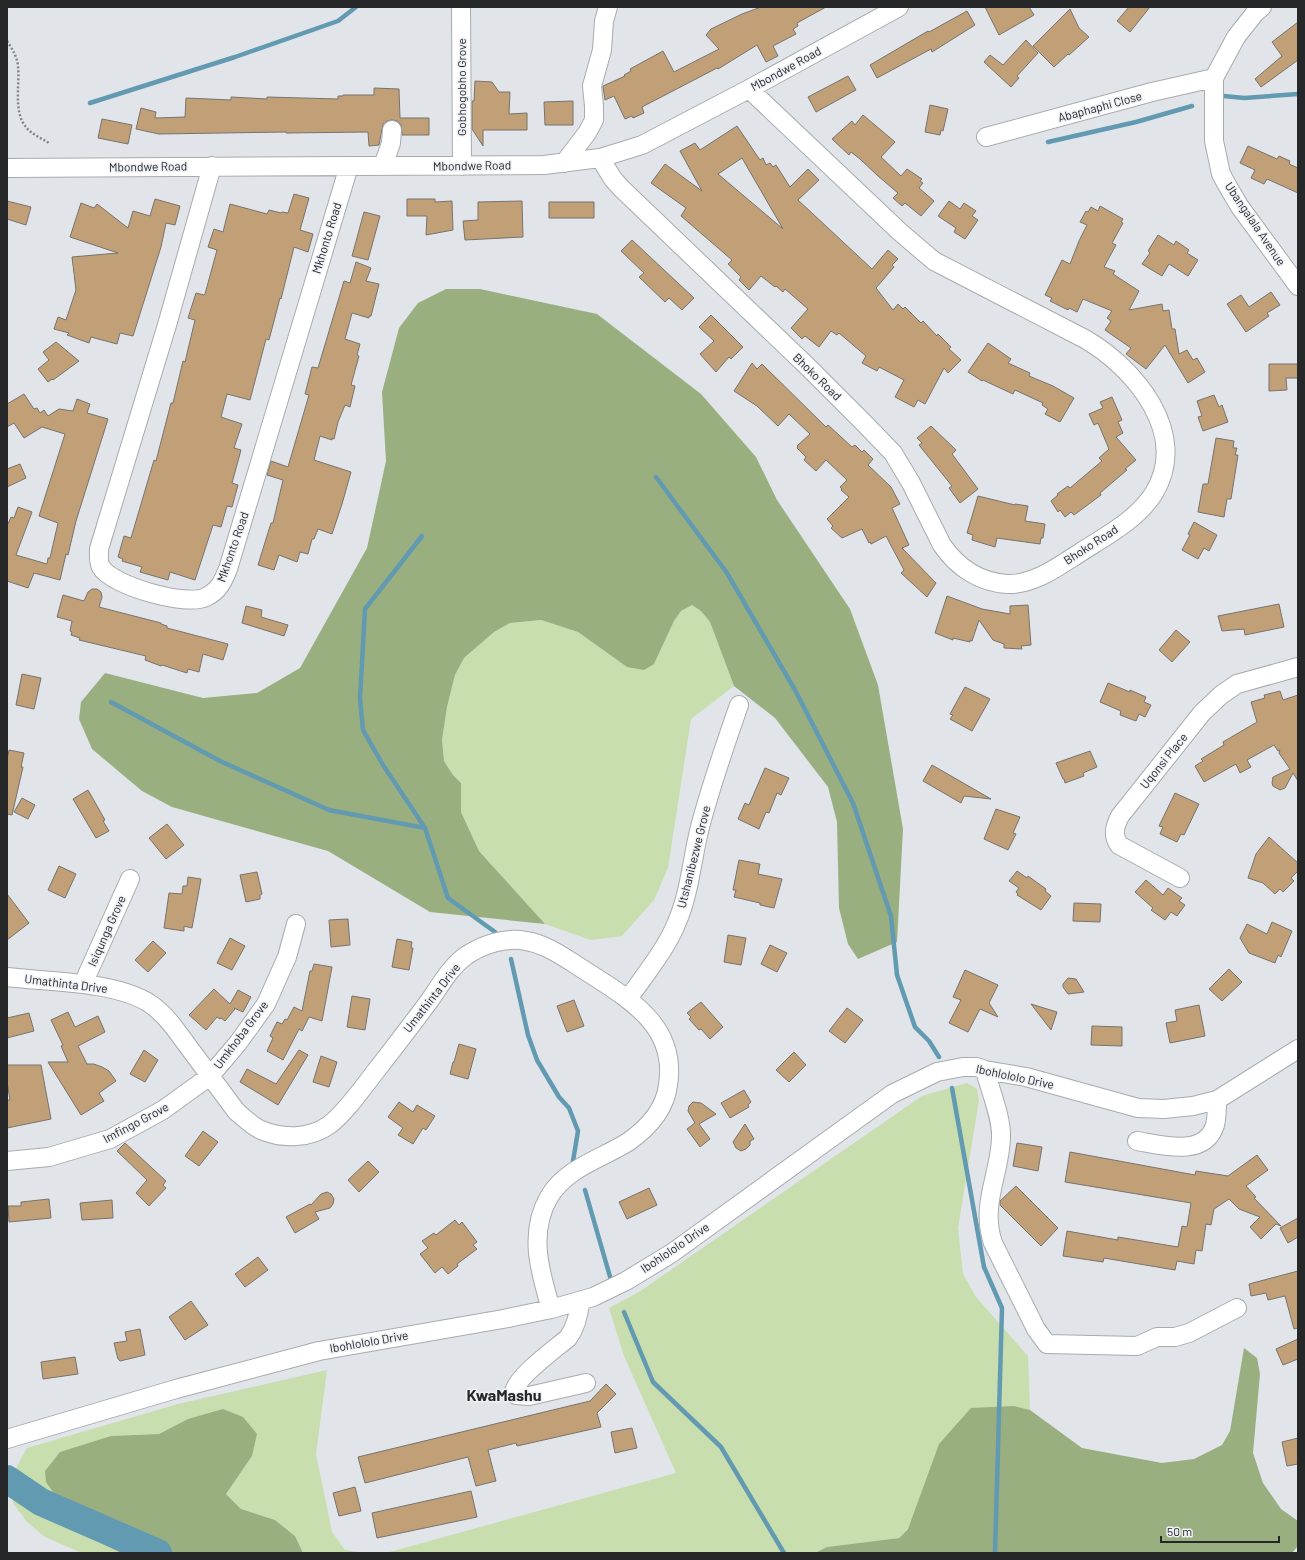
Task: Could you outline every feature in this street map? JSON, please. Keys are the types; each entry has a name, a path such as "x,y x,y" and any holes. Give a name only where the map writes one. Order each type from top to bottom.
{"street":[{"name":"Gobhogobho Grove","path":"461,7 462,166"},
{"path":"564,164 587,133 594,120 592,86 602,50 604,21 608,7"},
{"name":"Mbondwe Road","path":"7,168 462,166 564,164 600,158 642,145 749,89 899,7"},
{"name":"Ubangalala Avenue","path":"1262,7 1255,13 1236,37 1214,78 1214,141 1222,174 1240,207 1298,286"},
{"name":"Abaphaphi Close","path":"986,137 1152,92 1214,78"},
{"name":"Bhoko Road","path":"600,158 613,179 621,188 808,367 893,453 911,483 942,545 948,553 966,570 987,580 999,583 1008,584 1031,580 1048,573 1088,548 1139,511 1154,493 1164,467 1166,457 1164,442 1155,411 1150,400 1132,375 1110,355 1085,339 934,261 900,232 749,89"},
{"path":"383,166 391,143 392,130"},
{"name":"Mkhonto Road","path":"212,166 167,325 99,549 100,566 111,578 136,588 180,600 191,601 200,600 214,593 220,586 228,569 349,166"},
{"name":"Uqonsi Place","path":"1180,878 1118,845 1114,830 1120,816 1202,713 1221,695 1237,684 1298,667"},
{"name":"Utshanibezwe Grove","path":"628,999 668,941 677,923 682,908 700,828 716,772 739,705"},
{"name":"Isiqunga Grove","path":"83,984 130,879"},
{"name":"Umkhoba Grove","path":"210,1076 238,1043 266,1004 287,957 296,924"},
{"name":"Umathinta Drive","path":"7,977 83,984 128,994 149,1003 162,1013 173,1026 236,1111 260,1130 281,1136 292,1137 318,1131 330,1125 340,1115 373,1075 456,965 465,956 488,944 503,941 526,940 547,948 567,959 628,999 653,1023 666,1044 670,1069 668,1091 658,1112 646,1128 626,1143 565,1178 549,1197 540,1219 537,1248 541,1275 551,1310"},
{"name":"Ibohlololo Drive","path":"7,1438 183,1387 319,1351 551,1310 580,1301 626,1281 672,1253 892,1094 937,1072 963,1067 977,1067 985,1070 1026,1077 1138,1108 1164,1109 1193,1106 1217,1100 1298,1049"},
{"path":"985,1070 999,1122 1001,1137 990,1193 989,1231 993,1243 1036,1329 1047,1344 1137,1346 1158,1337 1175,1337 1189,1333 1237,1308"},
{"name":"Imfingo Grove","path":"7,1161 49,1157 110,1139 164,1110 210,1076"},
{"path":"1137,1141 1180,1148 1196,1144 1204,1140 1213,1130 1216,1118 1217,1100"},
{"path":"580,1301 579,1313 573,1331 568,1338 515,1384 514,1392 516,1395 529,1396 586,1384"}],"path":[{"path":"7,41 16,56 18,64 18,98 23,122 29,130 49,143"}],"green space":[{"path":"446,289 480,289 597,314 701,394 756,457 777,500 850,609 878,685 903,829 897,942 858,959 848,944 839,908 837,822 828,787 775,718 734,686 710,622 701,611 692,605 681,611 674,621 654,664 644,670 627,667 578,632 541,620 510,623 494,632 464,658 455,675 447,707 442,740 444,761 453,775 461,783 461,812 479,851 545,924 430,912 328,851 172,807 142,791 92,749 79,719 81,702 105,673 203,698 257,693 300,668 367,548 386,461 382,392 399,328 418,303"},
{"path":"692,605 701,611 710,622 734,686 691,719 668,868 654,900 622,936 591,940 545,924 479,851 461,812 461,783 453,775 444,761 442,740 447,707 455,675 464,658 494,632 510,623 541,620 578,632 627,667 654,664 674,621 681,611"},
{"path":"967,1083 977,1089 979,1100 958,1228 963,1274 976,1297 1028,1356 1030,1410 1014,1406 899,1538 827,1547 815,1553 386,1553 676,1473 624,1356 609,1308 639,1292 922,1096"},
{"path":"1244,1348 1257,1358 1260,1374 1253,1453 1263,1483 1281,1509 1298,1521 1298,1546 1292,1553 815,1553 827,1547 899,1538 908,1529 939,1444 971,1408 1014,1406 1030,1410 1082,1448 1162,1463 1194,1459 1222,1445 1230,1431"},
{"path":"327,1370 316,1454 332,1532 345,1550 365,1553 303,1553 295,1536 275,1520 241,1509 226,1494 252,1456 188,1419 159,1434 111,1436 53,1492 82,1514 105,1545 121,1553 82,1553 45,1537 27,1522 13,1503 17,1466 27,1448 178,1404"},
{"path":"223,1409 243,1417 257,1434 252,1456 226,1494 241,1509 275,1520 295,1536 303,1553 121,1553 105,1545 82,1514 53,1492 46,1482 45,1471 60,1452 111,1436 159,1434 188,1419"}],"building":[{"path":"761,7 826,7 797,23 798,26 793,29 796,34 773,46 778,56 766,62 757,45 718,69 717,68 642,107 644,113 633,118 632,116 625,119 614,96 605,100 603,86 625,76 624,75 631,71 630,69 663,51 674,72 719,49 706,35 711,29 742,14"},
{"path":"985,7 1029,7 1034,15 999,35"},
{"path":"1129,7 1150,7 1130,32 1117,21"},
{"path":"1070,9 1079,28 1089,37 1054,67 1033,46"},
{"path":"967,11 975,25 932,52 931,49 877,78 870,65 928,31 929,32"},
{"path":"1298,22 1298,60 1261,87 1255,79 1282,56 1272,42"},
{"path":"1026,40 1038,53 1017,76 1019,78 1011,87 984,62 990,55 1003,65"},
{"path":"848,76 856,90 816,112 808,97"},
{"path":"475,81 492,82 499,92 510,92 509,114 527,113 527,130 483,130 483,146 472,129 472,101 474,101"},
{"path":"374,88 399,89 400,118 429,118 429,135 402,135 401,125 398,121 392,120 383,124 379,145 369,146 368,132 159,134 136,129 141,108 156,112 155,118 185,117 186,98 231,100 231,97 267,99 267,97 338,99 338,96 343,95 374,95"},
{"path":"573,101 573,125 545,125 544,102"},
{"path":"930,105 948,109 943,131 941,130 940,135 925,132"},
{"path":"863,115 895,142 881,157 901,176 907,169 922,179 920,181 923,183 919,188 934,201 921,216 905,203 902,206 893,198 898,193 860,159 851,152 849,155 832,139 852,121 855,125"},
{"path":"102,119 132,125 128,144 98,138"},
{"path":"737,126 760,160 763,158 766,165 770,163 773,167 776,165 790,187 808,169 819,180 798,200 872,269 888,250 898,259 892,265 894,267 876,288 893,310 898,304 903,309 905,307 921,323 923,321 937,336 938,334 951,347 949,349 961,360 948,373 944,368 925,404 918,400 914,407 895,397 904,380 879,367 877,371 862,363 866,356 839,333 837,335 831,331 819,347 805,336 802,339 791,328 808,309 785,289 783,292 761,276 749,290 739,280 741,277 728,264 732,260 681,216 686,208 651,183 665,164 702,191 680,151 695,143 700,150","holes":["742,158 783,229 718,174"]},
{"path":"1248,146 1277,159 1279,156 1290,161 1289,164 1298,168 1298,193 1267,179 1264,184 1251,178 1255,170 1240,163"},
{"path":"294,194 309,198 300,230 313,234 308,252 294,247 281,299 280,298 269,340 266,339 250,400 227,394 221,417 242,424 234,448 241,450 232,483 238,485 232,507 227,506 221,527 213,525 195,580 170,572 168,580 140,572 142,567 122,561 123,559 118,557 124,536 131,538 154,460 156,461 171,403 173,403 183,361 185,362 195,320 188,318 196,293 205,294 217,250 208,247 214,229 223,232 230,204 267,214 269,210 288,213"},
{"path":"155,199 180,206 175,225 166,223 161,247 133,336 120,333 117,344 91,337 89,343 67,335 69,333 54,329 58,317 66,320 76,290 72,257 118,253 70,237 81,203 94,208 97,204 128,228 133,211 150,216"},
{"path":"407,199 435,199 435,202 452,201 453,230 426,235 427,216 407,216"},
{"path":"7,201 31,207 26,225 7,219"},
{"path":"522,201 523,237 465,240 463,221 478,220 478,202"},
{"path":"949,201 960,209 964,203 976,211 972,216 978,220 965,239 954,232 956,228 938,216"},
{"path":"549,202 594,202 594,218 549,218"},
{"path":"1100,206 1123,219 1121,222 1123,223 1112,243 1116,245 1104,267 1115,271 1113,274 1139,291 1129,310 1162,304 1163,311 1169,310 1172,329 1175,329 1179,354 1187,350 1193,360 1197,358 1205,372 1188,383 1165,345 1146,369 1126,354 1131,348 1105,330 1111,321 1107,318 1112,311 1083,299 1077,312 1069,308 1068,310 1050,301 1052,298 1045,295 1062,260 1070,264 1087,225 1080,222 1086,211 1088,212 1091,207 1098,211"},
{"path":"364,212 380,216 368,260 352,256"},
{"path":"1158,235 1174,245 1176,241 1189,250 1187,253 1198,260 1188,276 1169,264 1162,276 1142,264 1150,253 1148,251"},
{"path":"632,240 694,298 682,310 669,298 665,302 639,277 644,273 621,251"},
{"path":"356,262 371,268 366,281 379,284 371,316 369,316 369,318 352,313 345,339 360,344 357,355 359,356 351,385 355,386 350,407 345,405 338,422 334,439 332,438 332,440 320,436 314,460 351,472 332,534 318,529 314,539 312,539 308,554 300,552 297,562 279,555 274,570 258,565 271,523 273,523 283,480 267,475 271,461 288,467 309,395 305,394 312,367 318,368 344,281 350,283"},
{"path":"1271,292 1280,305 1267,313 1269,316 1246,332 1227,304 1241,295 1249,307"},
{"path":"711,315 743,347 731,359 729,357 716,372 700,354 714,341 699,327"},
{"path":"56,342 79,361 48,382 38,369 49,360 43,352"},
{"path":"988,343 1011,359 1008,363 1030,373 1029,376 1053,386 1074,398 1060,422 1045,414 1048,409 1042,405 1043,403 1015,390 1013,394 983,380 982,381 968,372"},
{"path":"752,363 757,369 762,364 826,427 828,425 852,447 855,445 862,452 864,450 873,459 868,465 891,487 900,504 892,508 909,545 902,548 936,583 927,597 901,573 904,570 886,536 871,544 870,542 869,543 862,529 842,538 831,528 833,526 827,519 849,497 841,490 842,489 840,487 847,480 826,460 816,471 804,460 806,457 797,448 797,446 810,434 789,414 778,426 757,406 734,391"},
{"path":"1269,364 1298,364 1298,378 1286,378 1287,390 1269,391"},
{"path":"24,394 34,409 37,408 40,413 44,410 48,416 59,409 73,411 77,399 90,404 87,413 108,419 76,521 68,555 66,554 60,580 34,573 28,588 7,581 7,526 11,517 14,518 18,507 32,512 16,555 47,564 48,558 50,558 58,523 39,516 65,434 42,427 24,438 14,423 7,427 7,404"},
{"path":"1214,395 1219,407 1222,405 1228,422 1203,431 1198,417 1202,416 1197,401"},
{"path":"1112,397 1122,420 1118,422 1123,433 1116,437 1136,460 1125,469 1127,470 1100,493 1101,495 1074,515 1071,512 1065,517 1060,510 1058,512 1051,501 1058,495 1057,494 1068,486 1070,488 1102,461 1099,458 1109,449 1098,423 1094,425 1089,414 1103,408 1100,402"},
{"path":"931,426 956,450 952,454 978,489 960,503 949,488 952,486 919,445 922,443 917,438"},
{"path":"1216,438 1234,441 1233,448 1237,448 1235,455 1238,455 1231,499 1227,499 1224,517 1198,512 1203,484 1208,484"},
{"path":"20,464 26,478 7,487 7,469"},
{"path":"978,496 1015,505 1028,506 1025,521 1045,524 1043,538 1041,538 1040,544 997,538 995,547 972,540 973,535 967,533"},
{"path":"1194,522 1217,535 1209,551 1204,548 1198,559 1182,550 1190,535 1188,534"},
{"path":"92,589 97,589 101,592 102,597 99,607 161,623 167,626 167,628 228,644 223,660 203,654 199,672 188,669 187,673 145,660 146,656 79,640 80,638 71,635 72,632 70,631 72,621 57,617 63,595 84,601 88,592"},
{"path":"947,596 982,609 1010,614 1010,606 1028,605 1031,645 1021,646 1022,649 1004,648 1004,644 993,640 979,620 972,641 970,640 970,642 953,638 953,640 935,633"},
{"path":"1279,604 1284,627 1245,635 1244,629 1222,631 1218,616"},
{"path":"246,606 262,610 261,617 288,625 284,636 242,623"},
{"path":"1176,630 1190,642 1172,662 1159,650"},
{"path":"22,674 41,678 34,709 16,705"},
{"path":"1108,683 1146,697 1144,702 1151,705 1145,717 1139,714 1136,721 1120,715 1121,711 1100,702"},
{"path":"965,687 990,699 972,731 950,719 953,715 950,714"},
{"path":"1280,691 1283,700 1298,695 1298,781 1293,773 1285,788 1280,790 1273,786 1273,777 1290,769 1279,753 1280,750 1278,751 1274,745 1247,760 1251,767 1240,773 1236,764 1204,782 1195,766 1203,761 1201,759 1224,745 1223,742 1257,722 1251,702 1265,698 1264,695"},
{"path":"9,750 24,753 21,767 23,767 12,815 7,814 7,760"},
{"path":"1090,751 1097,767 1083,773 1084,776 1065,783 1056,763"},
{"path":"932,765 991,799 964,796 961,803 923,781"},
{"path":"765,768 789,778 781,795 777,793 769,813 766,812 759,829 738,819 745,803 749,805"},
{"path":"88,790 105,820 103,821 109,831 96,838 73,799"},
{"path":"1175,793 1199,804 1184,835 1181,834 1177,842 1160,834 1163,827 1159,826"},
{"path":"22,798 35,805 28,819 14,812"},
{"path":"996,809 1020,817 1013,833 1016,834 1008,850 984,839"},
{"path":"167,824 184,845 166,859 149,838"},
{"path":"1269,837 1298,863 1298,871 1291,878 1294,881 1283,892 1280,889 1275,894 1263,883 1248,878 1256,854"},
{"path":"739,860 760,864 758,874 782,879 774,908 734,897 736,890 733,890"},
{"path":"59,866 76,874 65,898 48,890"},
{"path":"1017,871 1027,878 1028,876 1046,889 1045,891 1051,896 1041,910 1017,895 1018,894 1016,892 1019,888 1009,881"},
{"path":"257,872 262,894 260,895 260,899 246,902 240,875"},
{"path":"188,877 201,879 192,928 184,926 184,931 164,928 169,893 182,894 183,886 187,886"},
{"path":"1146,880 1163,895 1168,888 1182,898 1179,901 1185,905 1177,916 1171,912 1165,920 1151,910 1153,908 1135,892"},
{"path":"7,894 29,923 7,940"},
{"path":"1074,903 1101,904 1100,922 1073,921"},
{"path":"348,919 350,945 331,947 329,920"},
{"path":"1272,922 1292,931 1281,957 1278,955 1275,963 1249,953 1240,938 1247,924 1267,934"},
{"path":"728,935 746,938 741,965 724,962"},
{"path":"230,938 245,946 232,970 217,963"},
{"path":"397,939 412,942 411,948 413,948 409,970 392,967"},
{"path":"153,941 166,953 148,972 135,960"},
{"path":"770,945 787,953 777,972 761,964"},
{"path":"314,964 332,967 322,1021 309,1017 302,1031 299,1029 283,1060 267,1051 273,1038 270,1036 277,1022 282,1024 285,1019 287,1020 294,1007 302,1011 310,971 312,971"},
{"path":"1229,969 1242,982 1222,1001 1209,989"},
{"path":"965,970 998,985 989,1003 998,1017 980,1009 968,1032 949,1023 961,1000 953,997"},
{"path":"1068,978 1076,979 1084,992 1068,994 1063,987 1063,984"},
{"path":"214,989 230,1004 238,990 251,997 243,1012 234,1008 235,1009 225,1021 217,1017 206,1030 189,1015"},
{"path":"352,996 370,999 365,1030 347,1027"},
{"path":"574,1000 584,1026 567,1032 557,1006"},
{"path":"701,1002 723,1027 710,1039 689,1019 691,1017 687,1013"},
{"path":"1031,1004 1057,1012 1051,1030"},
{"path":"1199,1005 1205,1036 1170,1043 1166,1023 1177,1021 1175,1010"},
{"path":"847,1008 863,1020 845,1043 829,1031"},
{"path":"68,1012 75,1027 98,1016 105,1032 78,1046 87,1064 94,1064 109,1071 116,1081 99,1093 104,1101 81,1115 48,1062 68,1062 61,1046 63,1045 51,1020"},
{"path":"29,1013 34,1031 7,1038 7,1018"},
{"path":"1092,1026 1122,1027 1122,1046 1091,1045"},
{"path":"459,1044 476,1049 468,1079 450,1074"},
{"path":"144,1050 158,1060 145,1082 130,1074"},
{"path":"299,1050 308,1055 278,1105 240,1082 247,1069 276,1084"},
{"path":"794,1052 806,1065 789,1082 776,1070"},
{"path":"321,1056 337,1062 329,1087 313,1082"},
{"path":"7,1065 41,1065 51,1119 7,1128 7,1100 10,1100 7,1082"},
{"path":"744,1090 751,1102 748,1105 749,1107 730,1118 721,1103"},
{"path":"399,1102 413,1112 417,1105 435,1116 426,1130 423,1128 413,1144 398,1135 403,1128 388,1117"},
{"path":"693,1102 701,1103 716,1114 699,1124 710,1139 700,1147 687,1129 695,1123 688,1111 689,1106"},
{"path":"745,1124 754,1139 750,1141 750,1145 746,1149 741,1151 736,1148 733,1142"},
{"path":"203,1131 218,1142 199,1166 185,1156"},
{"path":"125,1143 166,1181 163,1185 166,1188 149,1206 136,1193 147,1180 117,1151"},
{"path":"1017,1143 1042,1147 1038,1171 1013,1166"},
{"path":"1070,1152 1195,1175 1196,1171 1228,1176 1257,1155 1268,1170 1246,1186 1256,1197 1254,1198 1281,1226 1276,1224 1261,1239 1250,1227 1260,1217 1239,1209 1229,1199 1214,1209 1211,1225 1206,1224 1202,1251 1196,1250 1194,1264 1177,1261 1175,1270 1104,1258 1103,1262 1063,1256 1067,1231 1118,1240 1118,1237 1178,1247 1182,1226 1187,1227 1191,1203 1065,1182"},
{"path":"368,1161 379,1172 359,1192 348,1180"},
{"path":"1016,1186 1058,1228 1041,1246 1000,1205 1000,1201"},
{"path":"649,1188 657,1205 627,1219 619,1202"},
{"path":"327,1192 331,1194 334,1199 330,1208 315,1212 319,1219 295,1233 286,1217 310,1204 311,1205 321,1194"},
{"path":"49,1199 51,1218 9,1222 8,1206 21,1206 21,1202"},
{"path":"112,1200 113,1218 82,1220 80,1203"},
{"path":"1298,1218 1298,1237 1288,1243 1280,1228"},
{"path":"455,1220 459,1225 462,1222 477,1242 473,1245 477,1249 457,1264 458,1266 448,1274 442,1267 435,1273 420,1254 428,1248 422,1241 434,1233 436,1235"},
{"path":"258,1257 268,1270 245,1287 235,1274"},
{"path":"1298,1271 1298,1328 1294,1329 1285,1296 1268,1300 1266,1293 1251,1296 1249,1284"},
{"path":"191,1301 208,1325 185,1340 169,1317"},
{"path":"140,1329 145,1355 120,1361 118,1359 114,1343 127,1341 125,1332"},
{"path":"1298,1339 1298,1359 1283,1365 1276,1349"},
{"path":"75,1357 78,1374 43,1379 41,1362"},
{"path":"606,1384 616,1394 597,1413 601,1427 517,1446 516,1443 488,1450 496,1481 476,1486 468,1457 365,1483 358,1457 590,1401"},
{"path":"632,1428 637,1448 615,1453 611,1432"},
{"path":"1298,1438 1298,1464 1287,1466 1282,1442"},
{"path":"355,1487 361,1511 339,1516 333,1493"},
{"path":"471,1491 477,1517 377,1538 372,1513"}],"waterway":[{"path":"90,103 235,57 338,21 356,7"},
{"path":"1224,96 1244,98 1298,94"},
{"path":"1048,142 1136,122 1192,106"},
{"path":"656,477 727,573 795,690 853,803 891,916 897,975 915,1027 929,1041 939,1057"},
{"path":"422,536 365,609 360,699 363,730 383,765 425,828 448,898 495,932"},
{"path":"111,702 220,761 329,810 425,828"},
{"path":"511,959 528,1035 537,1060 559,1097 569,1108 578,1131 573,1161"},
{"path":"952,1088 984,1267 1002,1308 995,1553"},
{"path":"585,1190 611,1280"},
{"path":"624,1312 653,1382 721,1447 784,1553"},
{"path":"7,1479 41,1502 158,1553"}],"district":[{"name":"KwaMashu","path":"504,1395"}]}
